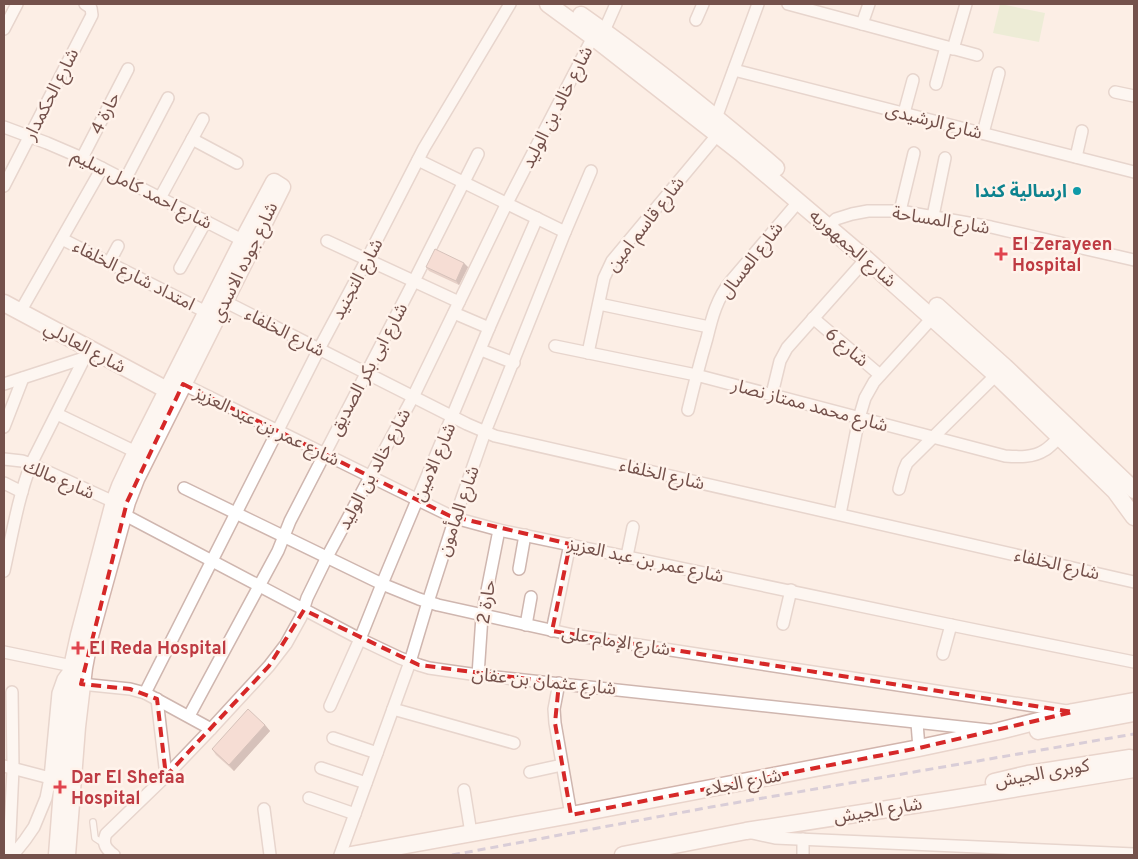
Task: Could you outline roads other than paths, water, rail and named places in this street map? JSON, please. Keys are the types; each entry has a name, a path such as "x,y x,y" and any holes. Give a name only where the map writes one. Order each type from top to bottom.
{"street":[{"path":"4,29 17,4"},
{"name":"شارع الحكمدار","path":"4,186 92,15 91,8 85,4"},
{"name":"شارع التجنيد","path":"145,693 418,160 510,4"},
{"name":"شارع الجمهوريه","path":"548,4 599,34 716,118 854,242 1005,367 1134,490"},
{"name":"شارع الجمهوريه","path":"565,4 799,201 832,222"},
{"name":"شارع خالد بن الوليد","path":"104,842 106,834 166,776 278,655 296,628 307,598 327,557 413,396 507,203 616,4"},
{"path":"696,20 703,4"},
{"path":"716,118 758,4"},
{"path":"788,4 807,6 862,24 977,55"},
{"path":"862,24 869,4"},
{"path":"936,84 966,4"},
{"name":"حارة 4","path":"82,158 128,69"},
{"name":"شارع الرشيدى","path":"734,70 1134,172"},
{"path":"983,133 999,73"},
{"path":"904,113 913,80"},
{"path":"1115,92 1134,96"},
{"path":"125,180 168,98"},
{"path":"160,198 204,119"},
{"name":"شارع احمد كامل سليم","path":"4,127 82,158 248,243"},
{"path":"1076,157 1082,131"},
{"name":"شارع قاسم امين","path":"588,353 606,272 612,261 718,134"},
{"path":"192,139 237,163"},
{"path":"900,211 914,152"},
{"name":"شارع ابى بكر الصديق","path":"189,716 278,551 290,521 367,374 478,154"},
{"path":"933,216 945,158"},
{"path":"418,160 565,232"},
{"path":"20,312 102,168"},
{"name":"شارع المأمون","path":"340,855 410,662 455,518 485,432 591,171"},
{"name":"شارع العسال","path":"688,410 696,375 718,301 726,287 799,201"},
{"name":"شارع المساحة","path":"832,222 868,211 900,211 991,228 1134,260"},
{"name":"شارع الامين","path":"330,706 537,218"},
{"path":"180,268 206,221"},
{"name":"امتداد شارع الخلفاء","path":"62,239 206,312"},
{"path":"327,241 414,281 489,328"},
{"name":"شارع الجمهوريه","path":"854,242 866,259 996,374 1115,491 1134,517"},
{"name":"شارع جوده الاسدي","path":"119,508 127,502 136,479 183,384 220,299 248,243"},
{"path":"108,263 118,246"},
{"path":"772,394 783,354 866,259"},
{"name":"شارع جوده الاسدي","path":"57,855 68,697 79,673 90,636 119,508 120,486 206,312 220,299"},
{"name":"شارع الخلفاء","path":"220,299 453,417 485,432 504,438 1134,582"},
{"name":"شارع العادلي","path":"4,303 86,354 167,390"},
{"path":"599,304 710,327"},
{"path":"840,514 859,418 865,398 874,382 933,317"},
{"name":"شارع 6","path":"813,318 880,375"},
{"name":"شارع محمد ممتاز نصار","path":"555,346 696,375 1005,456 1025,457 1045,450 1060,437"},
{"path":"481,350 514,363"},
{"path":"4,384 86,354"},
{"path":"4,571 22,492 32,464 86,354"},
{"path":"899,489 906,465 996,374"},
{"path":"4,427 23,378"},
{"name":"شارع عمر بن عبد العزيز","path":"183,384 455,518 499,530 1134,662"},
{"path":"57,414 136,452"},
{"name":"شارع مالك","path":"4,459 32,464 119,508"},
{"name":"شارع مالك","path":"4,483 22,492"},
{"name":"شارع الإمام على","path":"184,488 382,584 428,602 482,616 552,631 1073,712"},
{"path":"1115,491 1134,506"},
{"name":"شارع عثمان بن عفان","path":"119,508 360,639 410,662 429,668 478,675 999,731"},
{"path":"627,556 633,527"},
{"name":"حارة 2","path":"478,675 482,616 499,530"},
{"path":"518,569 525,535"},
{"path":"552,631 570,544"},
{"path":"783,624 792,590"},
{"path":"526,625 531,597"},
{"path":"943,654 951,625"},
{"path":"4,652 145,693 211,729"},
{"name":"شارع جوده الاسدي","path":"11,855 25,840 39,817 46,798 50,778 58,693 63,678 79,673"},
{"name":"شارع جوده الاسدي","path":"70,821 79,673"},
{"path":"559,683 554,716 571,815"},
{"name":"شارع جوده الاسدي","path":"11,855 8,767 12,692"},
{"path":"157,699 166,776"},
{"name":"شارع الجلاء","path":"351,855 918,748 999,731 1073,712 1134,701"},
{"path":"393,709 514,743"},
{"path":"999,731 1011,733 1036,732 1134,713"},
{"path":"917,723 918,748"},
{"path":"333,738 377,753"},
{"name":"كوبرى الجيش","path":"952,799 980,785 1028,774 1134,757"},
{"path":"530,772 562,765"},
{"path":"8,767 50,778"},
{"path":"321,768 366,784"},
{"name":"شارع الجيش","path":"623,855 746,831 1134,769"},
{"path":"464,790 471,833"},
{"path":"309,798 355,814"},
{"path":"264,809 270,855"},
{"path":"67,855 70,821"},
{"path":"70,821 75,855"},
{"path":"746,831 775,838 1134,854"},
{"path":"803,839 804,855"},
{"path":"104,842 107,850 114,855"}],"lane":[{"path":"93,822 95,838 100,842 104,842"}],"railway":[{"path":"452,855 711,807 1134,734"}],"place":[{"name":"ارسالية كندا","path":"1077,191"},
{"name":"El Zerayeen Hospital","path":"1001,254"},
{"name":"El Reda Hospital","path":"78,648"},
{"name":"Dar El Shefaa Hospital","path":"60,787"}]}
